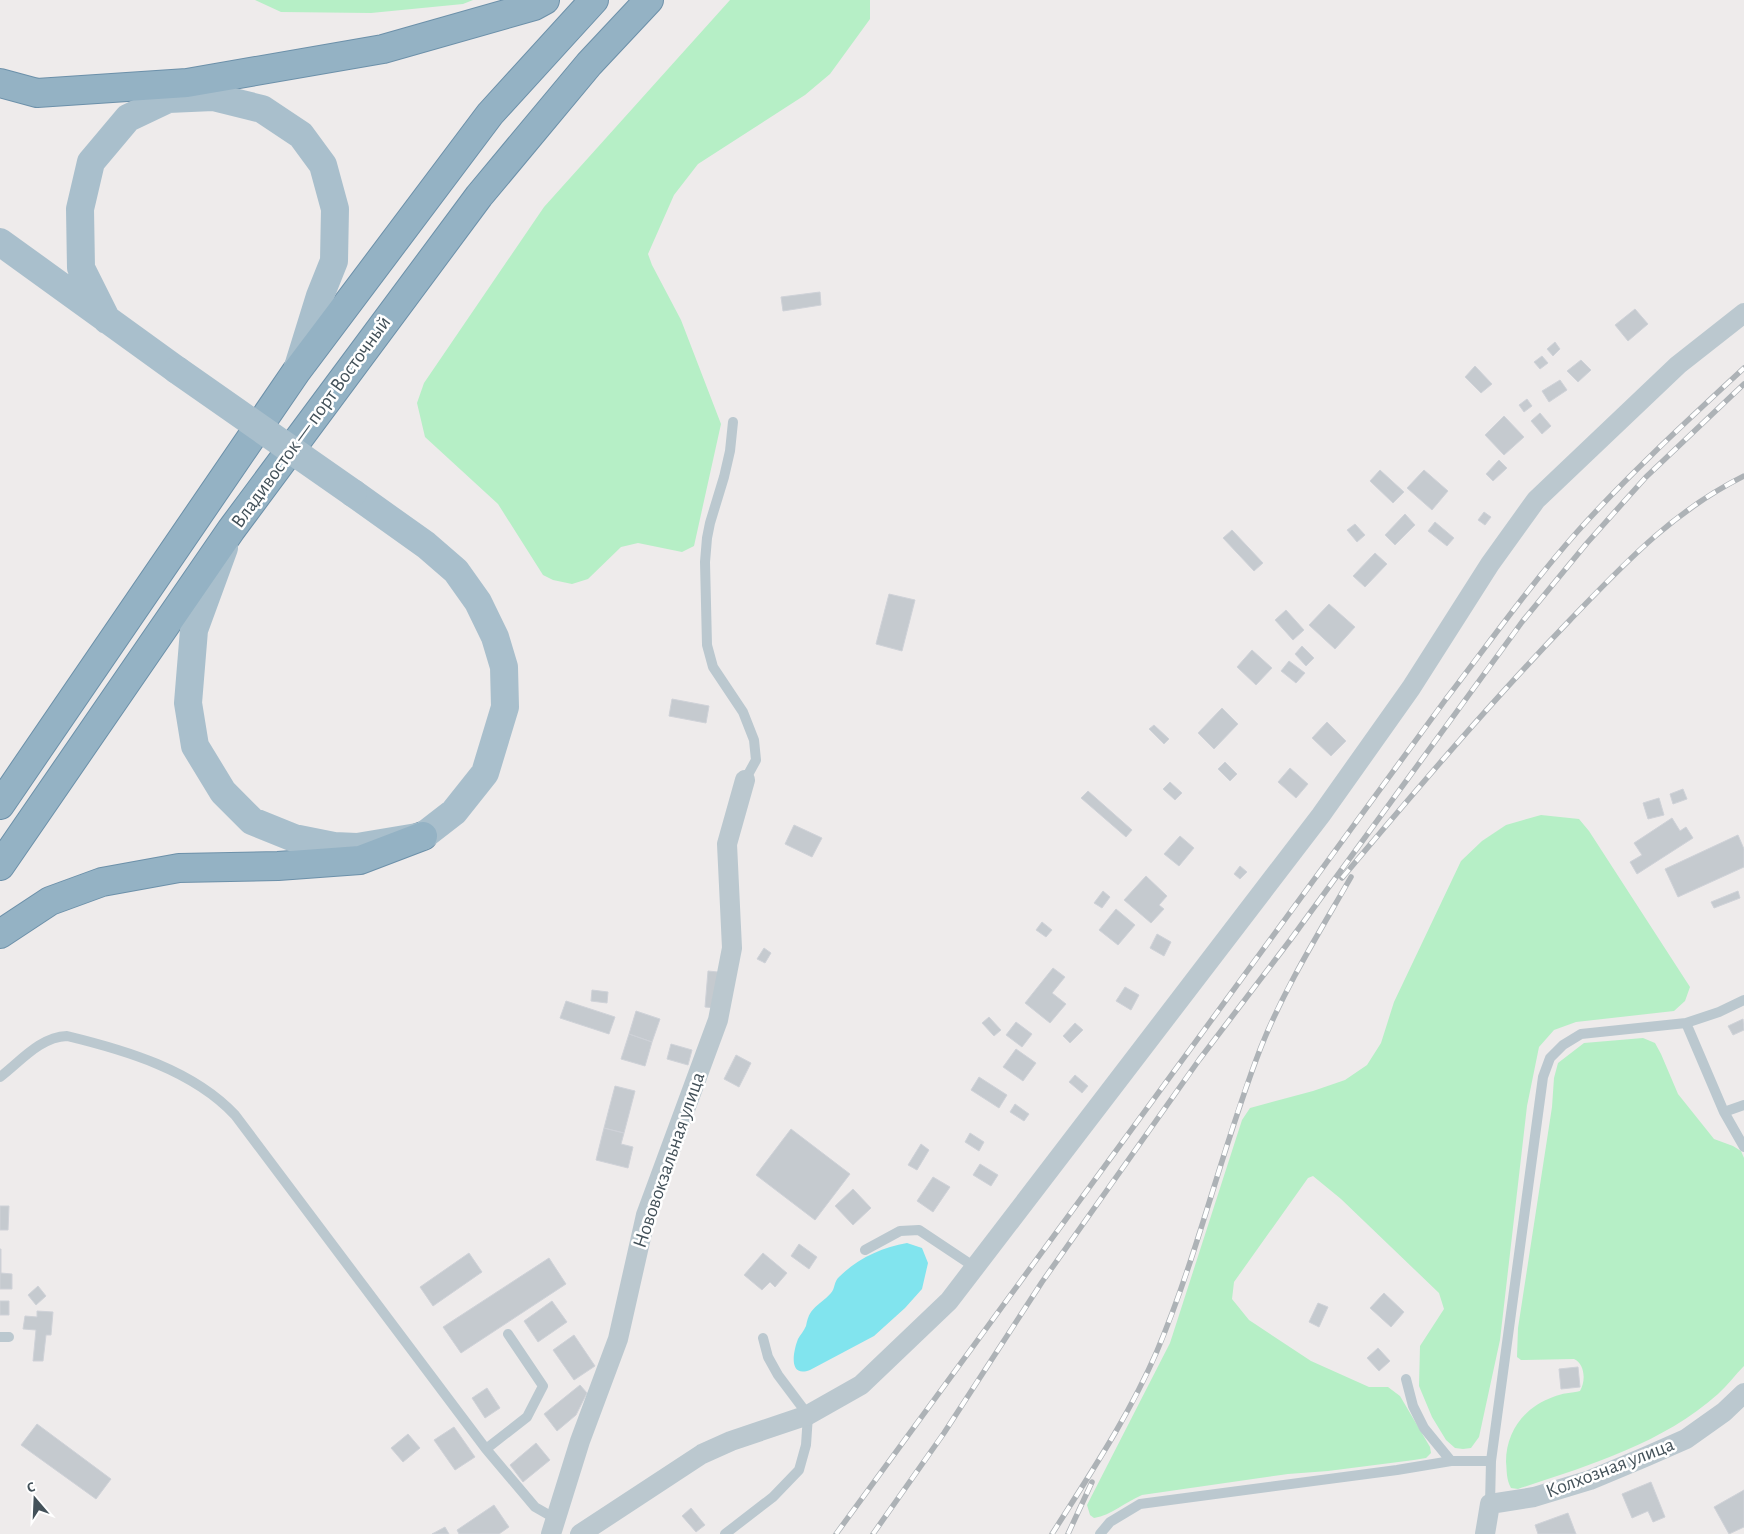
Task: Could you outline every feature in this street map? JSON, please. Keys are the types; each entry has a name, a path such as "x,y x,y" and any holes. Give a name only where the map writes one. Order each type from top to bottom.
{"highway":[{"path":"0,83 37,93 187,83 383,49 534,6 545,0"},
{"name":"Владивосток — порт Восточный","path":"0,805 296,372 490,114 594,0"},
{"name":"Владивосток — порт Восточный","path":"0,866 231,530 479,196 589,64 649,0"},
{"path":"0,934 50,901 102,882 179,868 278,866 360,860 423,836"}],"main road":[{"path":"107,320 81,268 80,209 91,162 128,118 168,99 213,98 262,109 301,135 323,165 335,209 334,261 320,296 296,372"},
{"path":"0,242 177,370 426,545 456,571 478,602 495,637 504,667 506,706 485,773 454,812 423,836 357,847 334,846 294,838 252,821 223,792 195,746 188,703 194,630 231,530"}],"street":[{"path":"580,1534 702,1454 731,1440 808,1415 861,1385 949,1301 1321,815 1411,688 1490,564 1536,500 1678,365 1744,313"},
{"name":"Нововокзальная улица","path":"554,1526 580,1441 618,1339 646,1215 718,1020 732,948 727,844 745,780"},
{"name":"Колхозная улица","path":"1490,1504 1534,1497 1590,1480 1645,1458 1686,1439 1724,1412 1744,1393"},
{"path":"1485,1534 1490,1504"}],"lane":[{"path":"733,422 726,468 707,538 705,562 707,645 714,667 743,712 754,740 756,760 745,780"},
{"path":"1490,1504 1491,1461 1543,1077 1550,1058 1563,1045 1581,1034 1686,1023 1719,1012 1744,1000"},
{"path":"1686,1023 1724,1112 1744,1147"},
{"path":"0,1076 41,1043 58,1037 68,1036 154,1062 210,1092 235,1115 486,1449 535,1507 554,1526"},
{"path":"1724,1112 1744,1105"},
{"path":"865,1250 900,1231 919,1230 976,1268"},
{"path":"486,1449 527,1418 543,1386 508,1334"},
{"path":"724,1534 773,1497 799,1470 806,1445 808,1415 778,1375 768,1357 763,1338"},
{"path":"1406,1379 1413,1406 1424,1428 1451,1461"},
{"path":"1100,1534 1110,1522 1140,1504 1397,1470 1451,1461 1491,1461"}],"green space":[{"path":"255,0 473,0 463,4 371,13 281,12"},
{"path":"730,0 870,0 870,19 830,74 805,95 698,164 674,195 648,254 681,320 721,424 694,546 682,552 638,543 621,547 588,579 572,584 553,580 543,575 498,504 425,437 417,403 424,383 544,207"},
{"path":"1541,815 1579,819 1589,831 1690,987 1685,1001 1674,1011 1576,1022 1554,1030 1539,1047 1527,1106 1500,1340 1479,1437 1471,1448 1455,1448 1446,1440 1432,1417 1419,1386 1420,1346 1444,1309 1439,1293 1341,1199 1313,1176 1308,1178 1234,1282 1232,1299 1249,1320 1311,1361 1369,1387 1388,1387 1400,1396 1430,1447 1431,1453 1426,1458 1414,1460 1288,1474 1142,1495 1107,1514 1094,1518 1090,1515 1087,1505 1170,1343 1242,1120 1250,1108 1313,1091 1345,1080 1367,1065 1381,1043 1394,1002 1461,861 1482,841 1506,825"},
{"path":"1643,1038 1655,1043 1678,1094 1714,1139 1741,1151 1744,1158 1744,1366 1721,1391 1673,1427 1623,1452 1597,1462 1518,1489 1511,1488 1508,1481 1506,1462 1509,1440 1513,1430 1526,1414 1543,1401 1580,1391 1584,1378 1578,1361 1574,1359 1521,1360 1517,1357 1518,1328 1552,1107 1554,1078 1558,1063 1584,1043"}],"water":[{"path":"907,1243 922,1248 928,1263 922,1289 905,1308 874,1336 810,1370 798,1370 795,1367 794,1357 798,1339 805,1328 810,1314 831,1293 837,1279 862,1259 888,1247"}],"building":[{"path":"820,292 821,305 783,311 781,297"},
{"path":"1635,309 1648,324 1628,341 1615,325"},
{"path":"1555,342 1560,349 1553,356 1547,349"},
{"path":"1542,356 1548,363 1540,369 1534,362"},
{"path":"1581,360 1591,370 1578,382 1567,371"},
{"path":"1475,366 1492,384 1481,393 1465,377"},
{"path":"1560,380 1567,390 1549,402 1542,391"},
{"path":"1527,399 1532,406 1524,412 1519,405"},
{"path":"1540,413 1551,426 1542,434 1531,421"},
{"path":"1504,416 1524,437 1504,455 1485,435"},
{"path":"1499,460 1507,468 1493,481 1486,474"},
{"path":"1380,470 1404,492 1393,503 1370,481"},
{"path":"1424,470 1448,491 1432,510 1407,488"},
{"path":"1484,512 1491,517 1485,525 1478,520"},
{"path":"1405,514 1415,525 1395,545 1385,535"},
{"path":"1435,522 1454,538 1447,546 1428,531"},
{"path":"1355,524 1365,535 1357,542 1347,530"},
{"path":"1232,530 1263,563 1254,571 1223,538"},
{"path":"1375,553 1387,564 1365,587 1353,576"},
{"path":"889,594 915,600 902,651 876,644"},
{"path":"1329,604 1355,627 1335,649 1309,625"},
{"path":"1286,610 1304,630 1293,640 1275,620"},
{"path":"1302,646 1314,658 1306,666 1295,654"},
{"path":"1252,650 1272,668 1256,685 1237,667"},
{"path":"1289,661 1305,673 1296,683 1281,671"},
{"path":"672,699 709,706 706,723 669,716"},
{"path":"1222,708 1238,724 1214,749 1198,733"},
{"path":"1327,722 1346,741 1331,756 1312,738"},
{"path":"1154,725 1169,739 1164,744 1149,729"},
{"path":"1225,762 1237,774 1230,781 1218,769"},
{"path":"1290,768 1308,784 1296,798 1278,782"},
{"path":"1170,782 1182,793 1175,800 1163,789"},
{"path":"1683,789 1687,799 1673,804 1670,794"},
{"path":"1088,791 1132,830 1126,837 1081,798"},
{"path":"1659,798 1664,815 1648,819 1643,803"},
{"path":"1672,818 1680,831 1686,827 1693,838 1637,874 1630,862 1642,855 1634,843"},
{"path":"794,825 822,838 812,857 785,844"},
{"path":"1738,835 1744,849 1744,867 1678,897 1665,869"},
{"path":"1180,836 1194,848 1179,866 1164,854"},
{"path":"1240,866 1247,872 1240,879 1234,874"},
{"path":"1146,876 1167,896 1159,905 1164,909 1151,923 1124,900"},
{"path":"1103,891 1110,897 1102,908 1094,903"},
{"path":"1738,891 1740,898 1714,908 1711,902"},
{"path":"1116,909 1135,925 1118,945 1099,930"},
{"path":"1042,922 1052,930 1046,937 1036,930"},
{"path":"1157,934 1171,942 1164,956 1150,948"},
{"path":"764,948 771,953 765,963 757,959"},
{"path":"1053,968 1065,977 1052,993 1066,1004 1050,1023 1025,1003"},
{"path":"708,971 718,972 715,1008 705,1007"},
{"path":"1125,987 1139,995 1131,1010 1116,1001"},
{"path":"592,990 608,992 607,1003 591,1001"},
{"path":"566,1001 615,1017 609,1034 560,1018"},
{"path":"636,1011 660,1019 652,1042 629,1034"},
{"path":"989,1017 1001,1030 994,1036 982,1023"},
{"path":"1743,1019 1744,1030 1733,1035 1728,1026"},
{"path":"1016,1022 1032,1034 1022,1047 1006,1035"},
{"path":"1075,1023 1083,1030 1070,1043 1063,1036"},
{"path":"629,1034 652,1042 645,1066 621,1059"},
{"path":"671,1044 692,1050 688,1065 667,1059"},
{"path":"1016,1049 1036,1063 1023,1081 1003,1067"},
{"path":"736,1055 751,1063 739,1087 724,1079"},
{"path":"1075,1075 1088,1086 1082,1093 1069,1082"},
{"path":"979,1077 1007,1095 999,1108 971,1090"},
{"path":"615,1086 635,1091 624,1133 604,1128"},
{"path":"1015,1104 1029,1114 1024,1121 1010,1112"},
{"path":"604,1128 624,1133 621,1144 633,1147 628,1168 596,1160"},
{"path":"791,1129 850,1174 815,1220 756,1175"},
{"path":"970,1133 984,1142 979,1151 965,1142"},
{"path":"921,1144 929,1150 917,1170 908,1165"},
{"path":"980,1164 998,1175 991,1186 973,1175"},
{"path":"933,1177 950,1187 933,1212 917,1201"},
{"path":"853,1189 871,1208 853,1225 835,1206"},
{"path":"0,1206 9,1206 8,1230 0,1230"},
{"path":"799,1244 817,1257 809,1269 791,1256"},
{"path":"0,1249 1,1273 12,1274 12,1289 0,1289"},
{"path":"469,1253 482,1272 433,1306 420,1287"},
{"path":"763,1253 787,1273 775,1287 770,1282 762,1290 744,1275"},
{"path":"549,1258 566,1284 461,1353 443,1327"},
{"path":"38,1286 46,1296 36,1305 28,1295"},
{"path":"1384,1293 1404,1312 1391,1327 1370,1308"},
{"path":"0,1301 9,1301 9,1315 0,1315"},
{"path":"552,1301 567,1322 538,1342 524,1321"},
{"path":"1318,1303 1328,1307 1319,1327 1309,1322"},
{"path":"37,1311 53,1312 51,1335 46,1335 43,1361 33,1361 36,1330 23,1329 25,1316 37,1317"},
{"path":"574,1335 595,1366 574,1380 553,1350"},
{"path":"1378,1348 1390,1361 1379,1371 1367,1358"},
{"path":"1578,1367 1580,1387 1561,1389 1559,1369"},
{"path":"580,1385 587,1393 576,1415 557,1431 544,1414"},
{"path":"487,1388 500,1408 485,1418 472,1398"},
{"path":"37,1424 111,1479 96,1499 21,1445"},
{"path":"454,1427 475,1457 455,1470 434,1440"},
{"path":"408,1434 420,1448 403,1462 391,1448"},
{"path":"536,1443 550,1460 523,1482 510,1465"},
{"path":"1651,1482 1665,1517 1653,1522 1648,1511 1632,1518 1622,1494"},
{"path":"1744,1490 1744,1527 1729,1534 1714,1507"},
{"path":"494,1505 509,1527 499,1534 459,1534 457,1530"},
{"path":"691,1508 705,1525 696,1532 682,1516"},
{"path":"1568,1513 1576,1534 1538,1534 1535,1525"},
{"path":"445,1527 449,1534 432,1534"}],"railway":[{"path":"836,1534 1446,699 1526,593 1577,532 1617,489 1744,368"},
{"path":"873,1534 944,1433 1042,1282 1199,1060 1291,939 1522,622 1587,543 1646,477 1744,384"},
{"path":"1342,878 1482,715 1540,651 1610,579 1672,522 1718,490 1744,476"},
{"path":"1052,1534 1121,1422 1157,1351 1198,1238 1247,1085 1270,1025 1351,877"},
{"path":"1068,1534 1092,1482"}]}
